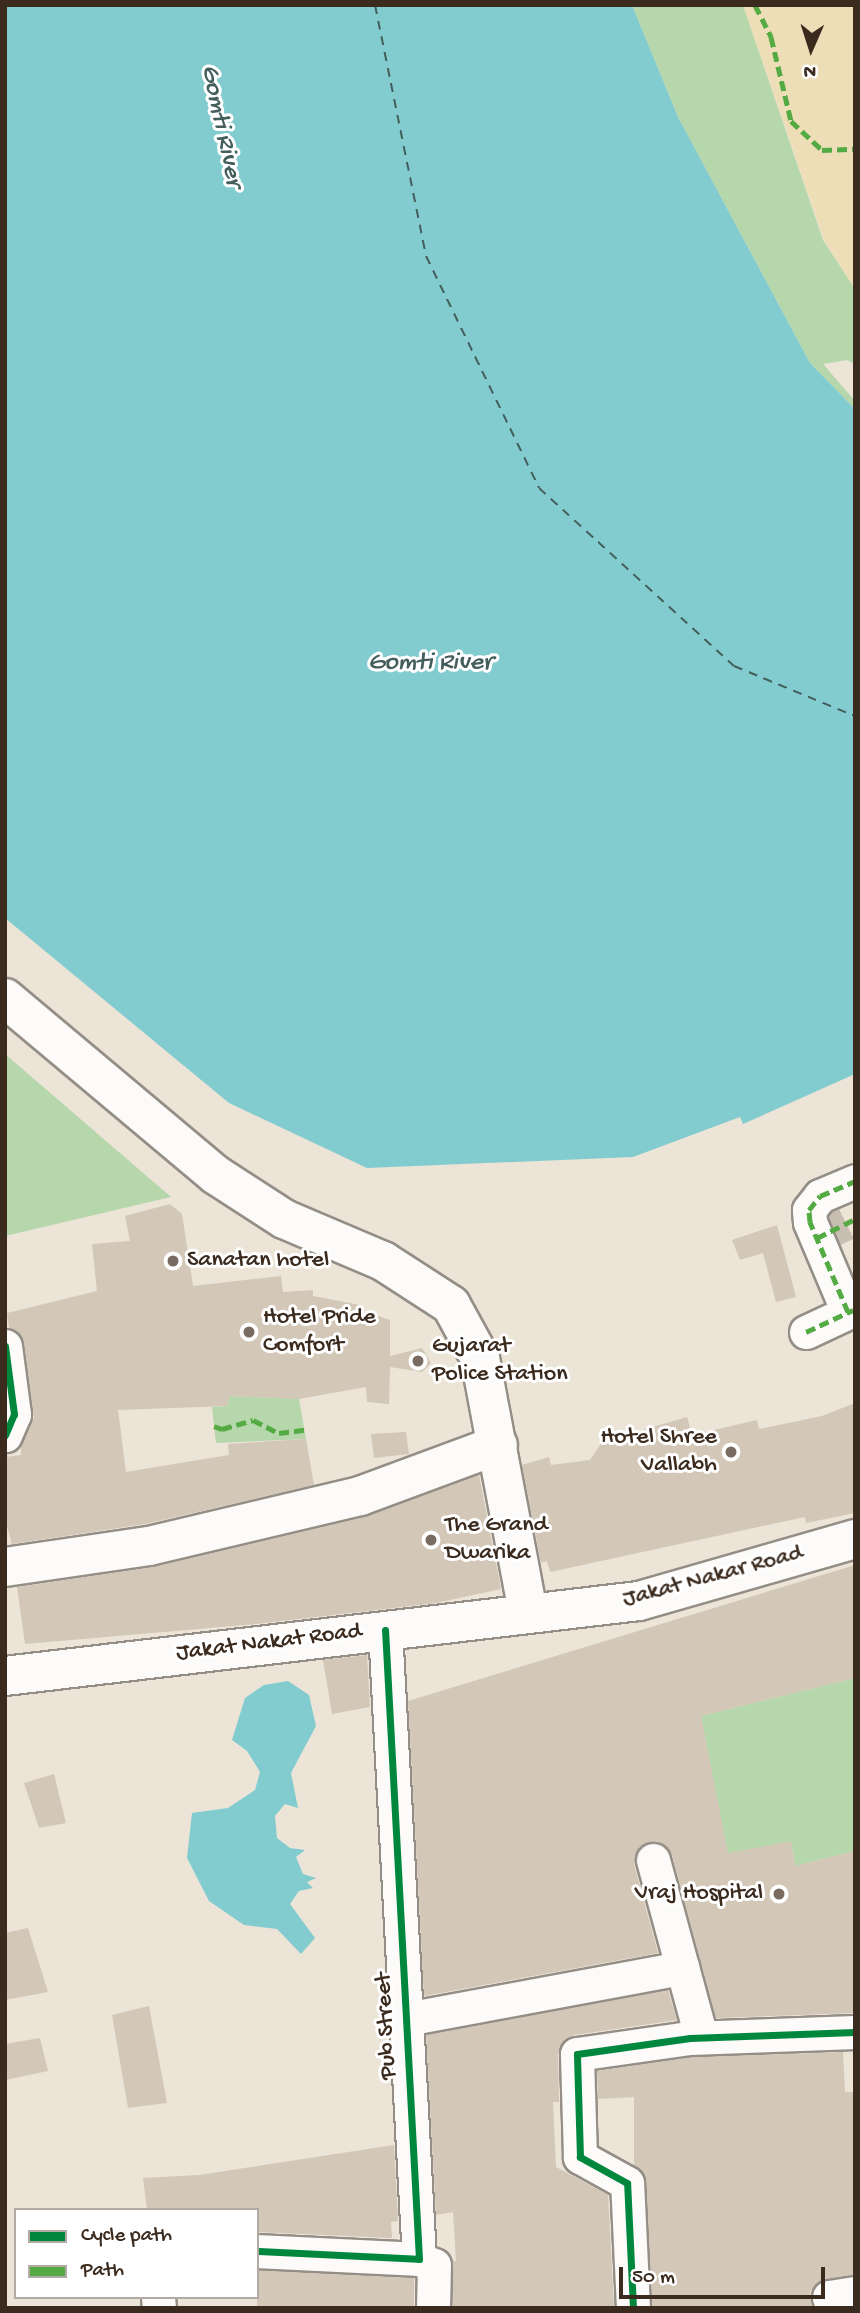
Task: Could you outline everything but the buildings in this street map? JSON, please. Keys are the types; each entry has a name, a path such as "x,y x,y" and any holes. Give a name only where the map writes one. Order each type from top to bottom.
{"main road":[{"path":"5,998 216,1175 284,1219 383,1261 451,1305 480,1358 528,1614"},
{"path":"5,1567 149,1546 360,1496 498,1446"},
{"name":"Jakat Nakar Road","path":"528,1614 639,1601 855,1539"},
{"name":"Jakat Nakat Road","path":"7,1667 528,1614"}],"street":[{"path":"806,1332 851,1311 810,1222 809,1210 820,1196 855,1181"},
{"path":"5,1346 14,1414 5,1435"},
{"name":"Pub Street","path":"385,1630 419,2259"},
{"path":"653,1860 701,2037"},
{"path":"406,2019 682,1968"},
{"path":"633,2308 627,2183 580,2157 577,2054 701,2037 855,2032"},
{"path":"259,2251 419,2259 434,2265 433,2308"},
{"path":"832,2308 829,2297 855,2293"}],"green space":[{"path":"632,5 743,5 823,240 855,289 855,364 847,360 823,364 855,401 855,409 810,363 678,117"},
{"path":"5,1054 171,1197 5,1236"},
{"path":"229,1396 299,1399 306,1439 216,1443 212,1407 228,1406"},
{"path":"855,1678 855,1851 795,1866 791,1842 728,1856 701,1716"}],"sand":[{"path":"743,5 855,5 855,289 824,240"}],"water":[{"name":"Gomti River","path":"5,5 632,5 678,117 810,363 855,409 855,1074 743,1124 740,1117 633,1157 367,1168 229,1103 5,918"},
{"path":"288,1681 309,1695 316,1726 291,1773 298,1808 285,1804 275,1816 277,1838 290,1848 305,1850 296,1857 303,1874 316,1878 307,1882 313,1888 299,1891 290,1904 315,1938 301,1954 277,1929 244,1925 209,1901 187,1858 192,1813 228,1808 255,1790 260,1772 247,1751 232,1740 245,1698 264,1685"}],"ferry route":[{"path":"375,5 426,256 539,488 734,666 855,716"}],"tunnel":[{"path":"817,1238 855,1219"}],"marked path":[{"path":"755,5 771,37 791,121 822,150 855,149"},
{"path":"848,1312 810,1222 809,1210 820,1196 855,1181"},
{"path":"817,1238 855,1219"},
{"path":"806,1332 853,1310"},
{"path":"214,1426 222,1429 253,1420 279,1433 305,1430"}],"cycle path":[{"path":"5,1346 14,1414 5,1435"},
{"path":"259,2251 419,2259 385,1630"},
{"path":"633,2308 627,2183 580,2157 577,2054 690,2038 855,2032"}],"place":[{"name":"Sanatan hotel","path":"173,1261"},
{"name":"Hotel Pride Comfort","path":"249,1332"},
{"name":"Gujarat Police Station","path":"418,1361"},
{"name":"Hotel Shree Vallabh","path":"731,1452"},
{"name":"The Grand Dwarika","path":"431,1540"},
{"name":"Vraj Hospital","path":"779,1894"}]}
